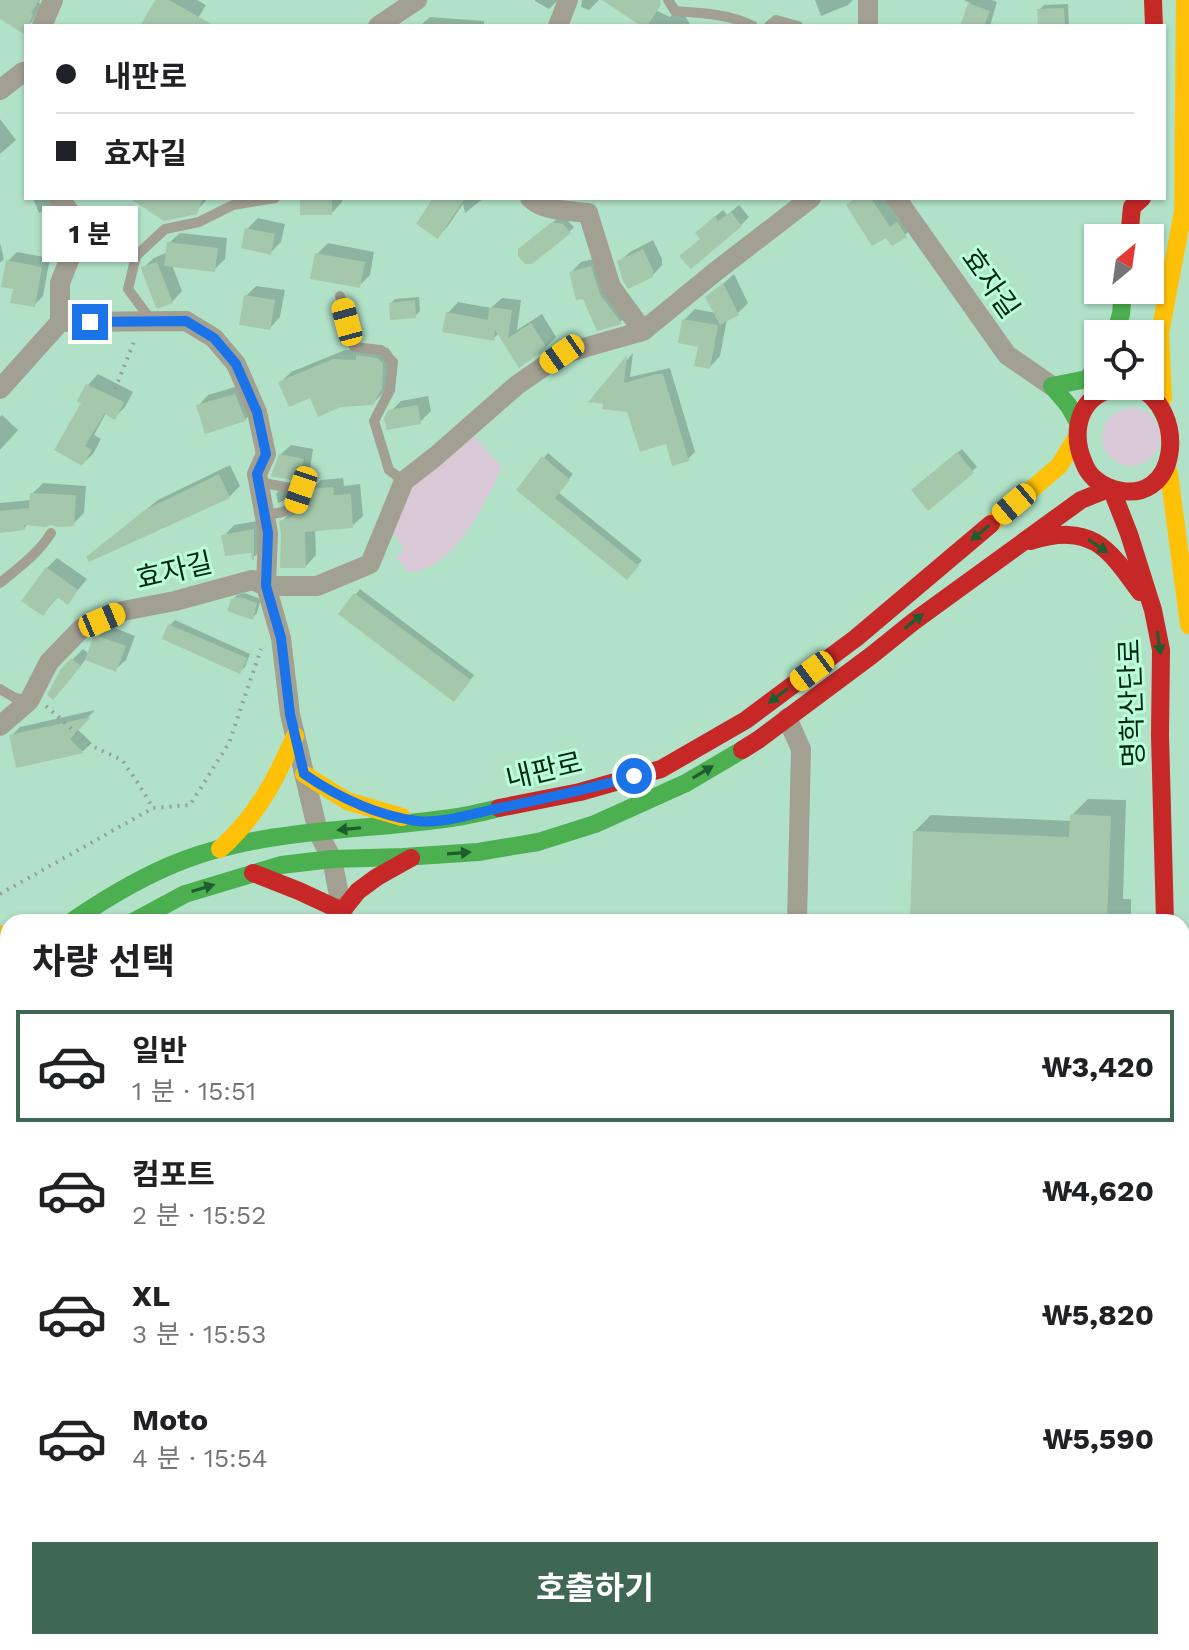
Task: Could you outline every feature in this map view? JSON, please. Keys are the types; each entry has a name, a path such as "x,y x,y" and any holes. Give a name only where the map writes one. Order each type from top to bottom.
{"street":[{"path":"43,24 53,0"},
{"path":"381,24 417,0"},
{"path":"559,24 568,0"},
{"path":"868,0 868,24"},
{"path":"1153,0 1154,24"},
{"path":"1162,320 1183,212 1185,0"},
{"path":"0,90 24,75"},
{"path":"0,389 60,322 60,283 77,240 76,220 61,200"},
{"path":"532,200 535,204 588,213 611,287 643,331"},
{"name":"효자길","path":"0,726 29,701 49,662 81,629 123,611 175,601 252,580 266,586 317,586 370,564 404,481 517,385 562,354 643,331 808,200"},
{"name":"효자길","path":"897,200 1007,355 1052,386"},
{"path":"1130,224 1132,207 1141,200"},
{"path":"1142,224 1143,200"},
{"path":"60,322 186,321 214,338 236,364 257,412 266,454 257,474 268,533 266,586 281,638 290,714 318,832 332,859 342,914"},
{"path":"1084,380 1052,386 1069,406 1079,458 1088,473 1102,485 1120,491 1171,485"},
{"path":"1164,399 1174,411 1185,439 1171,485 1189,625"},
{"name":"내판로","path":"83,914 146,877 184,860 220,849 284,836 452,818 580,792 661,769 746,720 856,638 1059,466 1086,406 1093,400"},
{"path":"148,914 185,894 281,865 332,859 478,852 538,842 595,824 686,783 758,740 1081,500 1111,488"},
{"name":"명학산단로","path":"1111,488 1153,610 1161,650 1165,914"},
{"path":"1024,542 1065,533 1096,540 1119,563 1153,610"},
{"path":"787,718 801,749 797,914"},
{"path":"220,849 239,834 274,785 295,736"},
{"path":"304,774 347,801 420,821"},
{"path":"345,914 358,891 412,856"},
{"path":"253,873 299,891 338,914"}],"lane":[{"path":"668,0 675,11 739,19 749,24"},
{"path":"771,24 776,20 791,24"},
{"path":"148,322 128,289 136,256 165,229 199,222 233,205 263,200"},
{"path":"340,296 354,347 381,350 393,362 390,390 374,421 389,470 404,481"},
{"path":"258,482 301,490 295,505 284,512 265,515"},
{"path":"0,583 26,562 51,533"},
{"path":"0,689 15,698 29,701"}],"path":[{"path":"115,389 148,322"},
{"path":"0,894 153,808 190,805 229,743 261,648"},
{"path":"29,701 46,705 90,745 122,760 153,808"}],"shaded area":[{"path":"1131,408 1142,410 1151,417 1158,426 1158,448 1151,457 1142,464 1131,466 1120,464 1111,457 1104,448 1102,437 1104,426 1111,417 1120,410"},
{"path":"473,435 502,467 477,516 454,547 426,569 409,573 396,557 404,548 393,533 413,483"}],"building":[{"path":"0,0 39,0 29,24 24,24 24,34 0,19"},
{"path":"155,0 169,0 211,24 141,24"},
{"path":"602,0 660,0 661,5 648,24 638,24"},
{"path":"968,3 990,11 985,24 961,24"},
{"path":"1064,8 1065,24 1038,24 1037,9"},
{"path":"132,200 202,200 197,214 164,221"},
{"path":"300,200 332,200 332,215 300,215"},
{"path":"432,200 464,200 438,239 416,224"},
{"path":"853,200 872,200 890,227 897,222 907,237 892,246 886,238 872,246 846,205"},
{"path":"731,212 742,226 691,269 679,256 700,239 695,233 715,216 718,221"},
{"path":"552,222 563,224 571,233 532,264 525,264 518,256 518,249"},
{"path":"245,228 275,234 271,255 241,248"},
{"path":"167,242 218,248 215,272 164,266"},
{"path":"643,249 653,277 628,289 617,261"},
{"path":"315,253 365,262 360,288 310,279"},
{"path":"6,260 42,267 35,307 10,303 13,289 1,287"},
{"path":"157,262 173,303 159,308 156,308 141,269"},
{"path":"591,266 600,294 622,324 597,331 583,299 576,300 569,272"},
{"path":"723,283 739,315 720,325 705,297"},
{"path":"244,295 275,300 270,330 239,325"},
{"path":"415,300 416,318 390,320 389,303"},
{"path":"489,307 512,310 508,338 531,323 547,348 519,368 495,330 494,341 442,332 446,312 488,320"},
{"path":"682,319 718,325 710,369 694,366 698,347 678,343"},
{"path":"356,355 377,358 383,363 382,388 373,405 341,407 318,417 310,398 289,407 278,382 333,359 356,360"},
{"path":"627,355 624,383 663,374 689,461 672,466 666,444 640,452 627,412 602,409 603,404 588,402"},
{"path":"86,384 124,402 115,420 104,414 85,446 92,450 82,466 54,450 81,403 77,401"},
{"path":"235,394 246,421 205,434 196,405"},
{"path":"418,405 421,424 387,430 384,418 388,410"},
{"path":"957,452 974,473 928,511 911,490"},
{"path":"279,454 304,459 300,482 271,476"},
{"path":"542,456 570,480 555,498 639,566 627,580 516,490"},
{"path":"219,474 230,498 89,562 86,557 145,510"},
{"path":"333,487 334,495 351,494 353,528 305,532 306,568 280,568 279,521 298,512 309,489"},
{"path":"30,493 76,495 74,526 24,525 25,530 0,533 0,511 29,508"},
{"path":"254,529 254,560 251,553 225,556 221,535"},
{"path":"46,567 78,590 68,605 57,597 43,616 21,601"},
{"path":"354,593 471,680 454,702 338,614"},
{"path":"240,597 257,603 253,620 227,611 231,599"},
{"path":"168,624 247,658 240,674 162,639"},
{"path":"98,636 126,646 116,672 85,660 93,638"},
{"path":"71,658 81,666 53,700 47,695 60,670"},
{"path":"91,717 70,739 84,753 16,768 9,735"},
{"path":"1070,814 1111,816 1107,914 910,914 913,831 1069,837"}],"traffic: fast":[{"path":"1119,320 1122,304"},
{"path":"1078,422 1052,386 1084,380"},
{"path":"148,914 185,894 281,865 332,859 478,852 538,842 595,824 686,783 742,750"},
{"path":"84,914 154,873 216,850 282,836 451,818 499,808"}],"traffic: slow":[{"path":"1162,320 1183,212 1185,0"},
{"path":"991,524 1059,466 1075,440"},
{"path":"1169,473 1189,625"},
{"path":"220,849 245,824 264,797 295,736"},
{"path":"304,774 347,801 402,817"}],"traffic: jam":[{"path":"1153,0 1154,24"},
{"path":"1130,224 1132,207 1140,200"},
{"path":"1091,400 1081,415 1078,434 1086,467 1102,484 1134,491 1151,485 1163,472 1169,454 1170,433 1164,414 1154,400"},
{"path":"1111,488 1153,610 1161,650 1165,914"},
{"path":"742,750 1081,500 1111,488"},
{"path":"499,808 580,792 661,769 746,720 856,638 991,524"},
{"path":"1030,541 1068,535 1096,542 1117,562 1140,592"},
{"path":"253,873 342,911 358,891 411,858"}],"route":[{"path":"90,322 186,321 214,338 236,364 257,412 266,454 257,474 268,533 266,586 281,638 290,714 304,774 347,801 420,821 452,818 580,792 634,776"}]}
